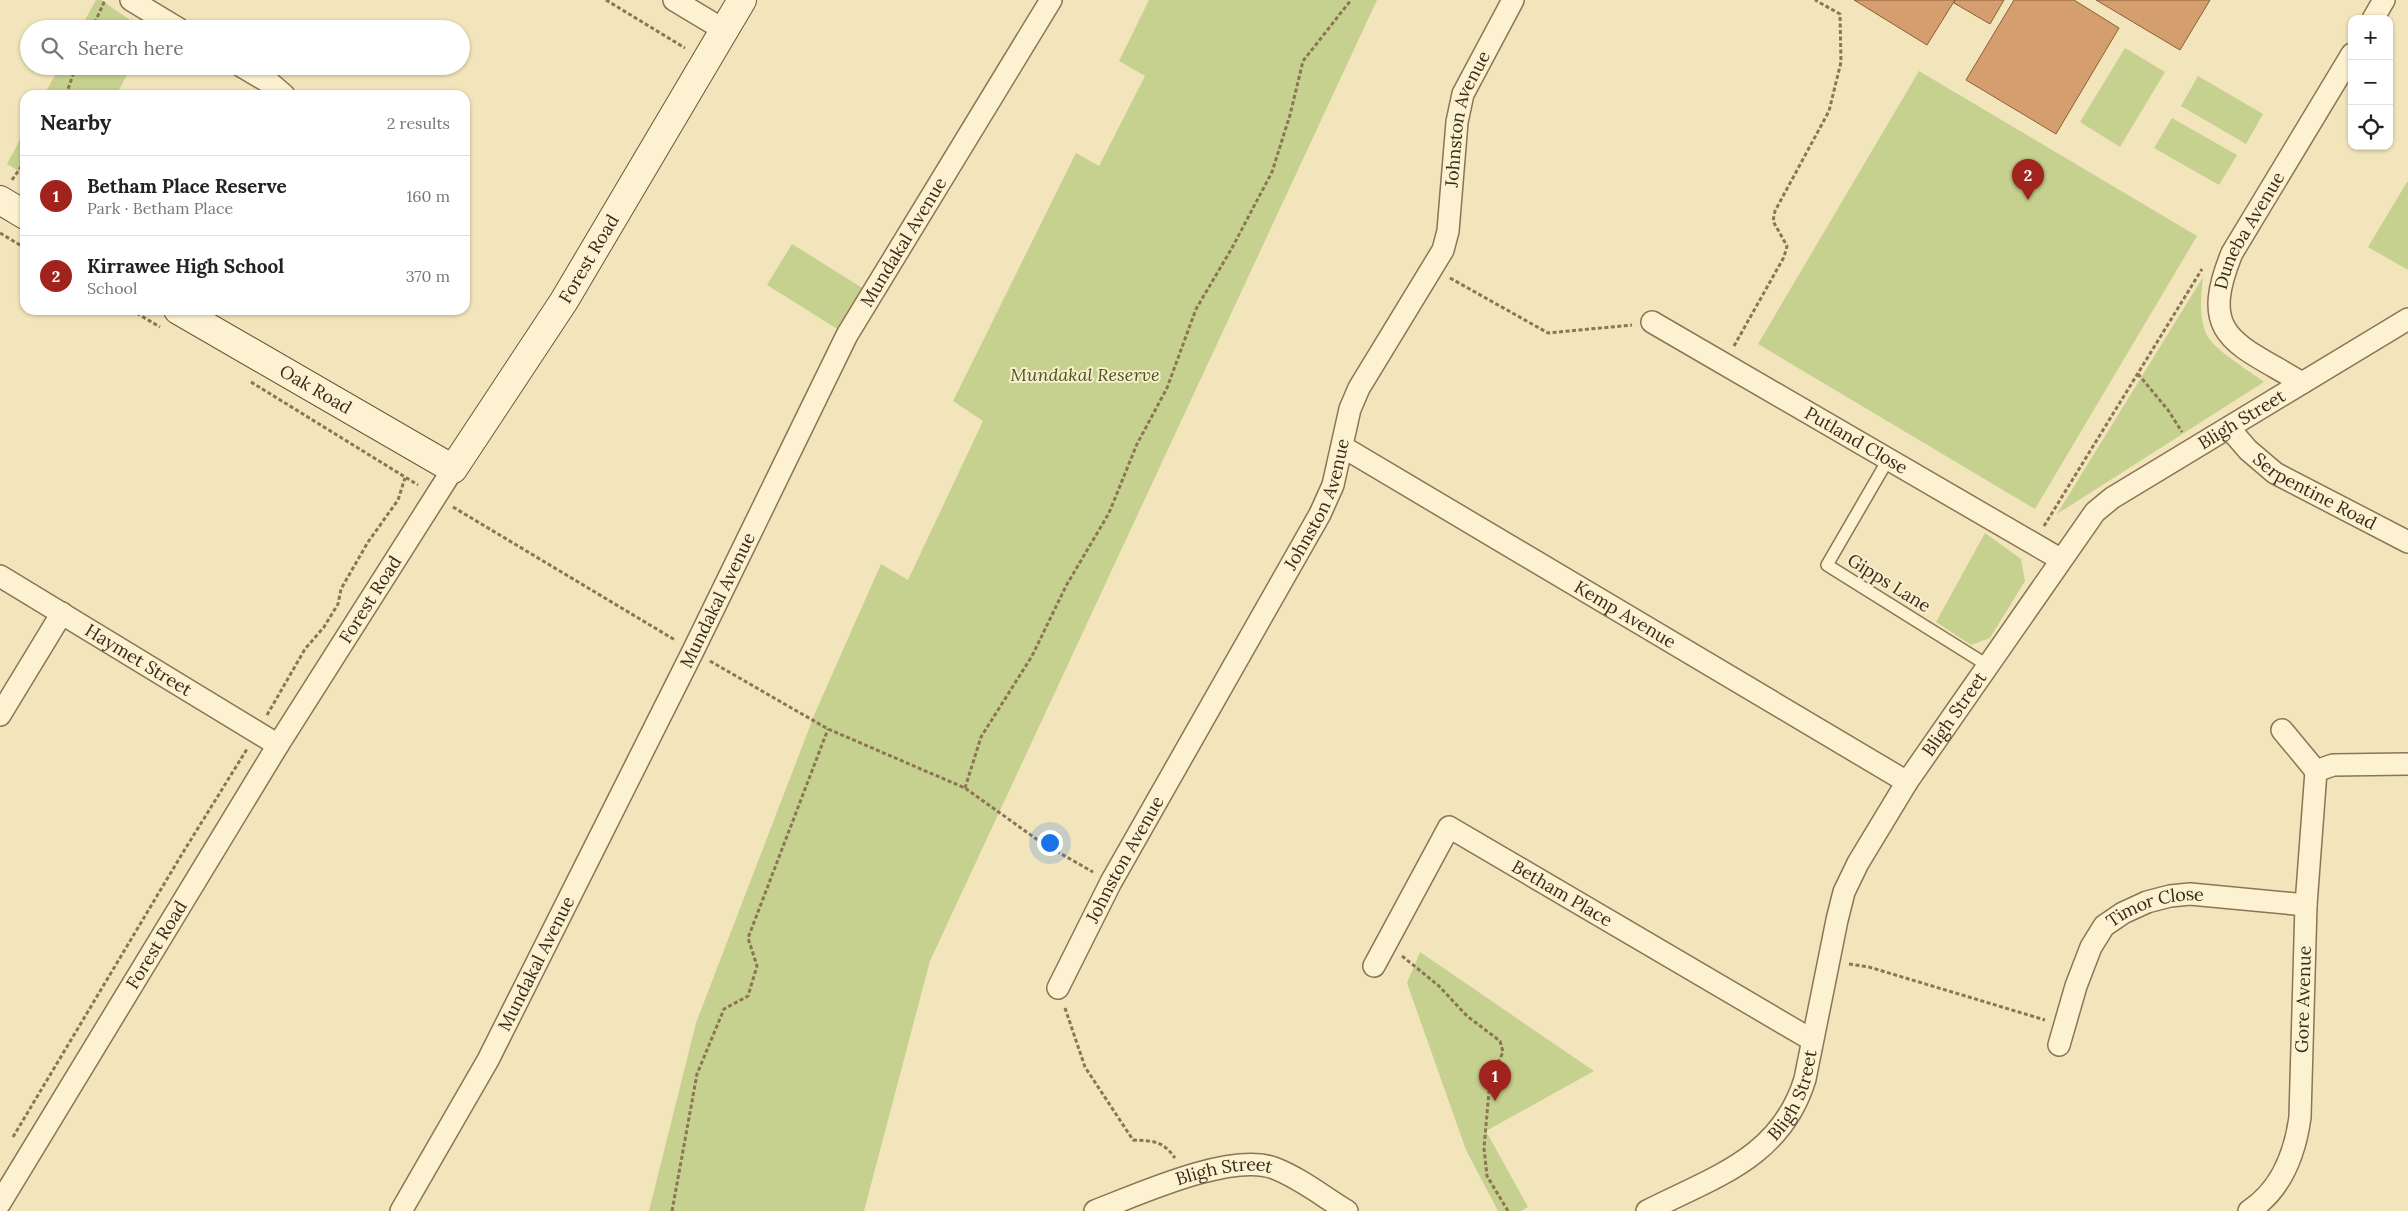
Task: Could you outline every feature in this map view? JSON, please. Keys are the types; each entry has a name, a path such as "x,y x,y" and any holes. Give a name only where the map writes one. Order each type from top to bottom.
{"street":[{"path":"131,0 164,20"},
{"path":"674,0 724,30"},
{"name":"Forest Road","path":"0,1203 278,745 435,496 564,301 742,0"},
{"name":"Mundakal Avenue","path":"401,1211 488,1060 693,651 847,335 1051,0"},
{"name":"Johnston Avenue","path":"1058,988 1111,882 1320,514 1333,485 1350,409 1359,388 1434,268 1443,250 1448,231 1457,122 1463,94 1513,0"},
{"path":"2375,15 2384,0"},
{"name":"Duneba Avenue","path":"2302,384 2228,335 2219,320 2217,303 2221,281 2232,254 2348,60"},
{"path":"256,75 278,90"},
{"path":"0,200 20,212"},
{"name":"Oak Road","path":"178,316 453,469"},
{"name":"Bligh Street","path":"1647,1211 1746,1160 1770,1141 1784,1125 1798,1103 1805,1079 1844,892 1858,863 1907,782 2060,559 2095,512 2112,498 2408,320"},
{"name":"Putland Close","path":"1652,322 2060,559"},
{"name":"Serpentine Road","path":"2229,428 2248,450 2275,473 2408,542"},
{"name":"Kemp Avenue","path":"1343,447 1907,782"},
{"name":"Haymet Street","path":"0,576 278,745"},
{"path":"0,715 62,613"},
{"path":"2282,730 2316,771 2333,765 2408,764"},
{"name":"Gore Avenue","path":"2249,1211 2260,1204 2275,1187 2289,1164 2297,1141 2300,1117 2306,904 2316,771"},
{"name":"Betham Place","path":"1374,966 1449,826 1812,1040"},
{"name":"Timor Close","path":"2062,1036 2076,986 2091,947 2104,926 2123,913 2147,902 2170,896 2190,894 2306,904"},
{"name":"Bligh Street","path":"1096,1211 1158,1186 1233,1164 1254,1163 1274,1168 1347,1211"}],"lane":[{"name":"Gipps Lane","path":"1889,458 1827,566 1987,664"}],"path":[{"path":"96,20 105,0"},
{"path":"606,0 705,60"},
{"path":"965,788 981,737 1032,656 1066,586 1109,513 1137,444 1167,388 1196,308 1232,248 1272,172 1290,115 1303,61 1352,0"},
{"path":"1724,364 1784,257 1787,246 1773,221 1775,211 1829,111 1841,62 1840,14 1816,0"},
{"path":"68,90 73,75"},
{"path":"0,233 20,245"},
{"path":"2033,544 2205,265"},
{"path":"1434,268 1548,333 1652,322"},
{"path":"2138,374 2168,410 2194,449"},
{"path":"246,380 693,651 828,729 965,788 1042,843 1111,882"},
{"path":"10,1142 306,649 334,611 338,604 341,589 368,542 398,500 406,478"},
{"path":"672,1211 697,1074 724,1009 748,996 758,966 748,938 828,729"},
{"path":"1386,943 1439,986 1467,1016 1500,1042 1503,1052 1490,1080 1484,1148 1487,1176 1508,1211"},
{"path":"1829,960 1869,968 2062,1036"},
{"path":"1058,988 1085,1066 1133,1140 1157,1142 1169,1149"}],"green space":[{"path":"96,0 101,0 130,20 85,20"},
{"name":"Mundakal Reserve","path":"1149,0 1377,0 930,961 864,1211 649,1211 696,1023 815,713 881,564 908,580 983,421 953,401 1076,153 1099,166 1145,76 1119,61"},
{"path":"2125,48 2165,72 2120,147 2080,122"},
{"path":"1919,71 2197,236 2035,509 1758,344"},
{"path":"55,75 127,75 119,90 47,90"},
{"path":"2198,76 2263,114 2246,144 2181,106"},
{"path":"2172,118 2237,155 2219,185 2154,148"},
{"path":"20,139 20,172 7,164"},
{"path":"2408,182 2408,270 2368,247"},
{"path":"792,244 872,294 847,335 767,285"},
{"path":"2203,277 2201,311 2205,331 2209,338 2222,352 2264,382 2057,514"},
{"path":"1985,533 2021,559 2025,581 1990,638 1971,645 1936,622"},
{"path":"1420,952 1594,1071 1486,1131 1528,1207 1521,1211 1498,1211 1466,1150 1407,983"}],"building":[{"path":"1854,0 1955,0 1927,45"},
{"path":"1955,0 2004,0 1990,24 1954,3"},
{"path":"2014,0 2074,0 2119,28 2056,134 1966,80"},
{"path":"2096,0 2210,0 2180,50"}],"place":[{"name":"Kirrawee High School","path":"2028,200"},
{"name":"Betham Place Reserve","path":"1495,1101"}]}
